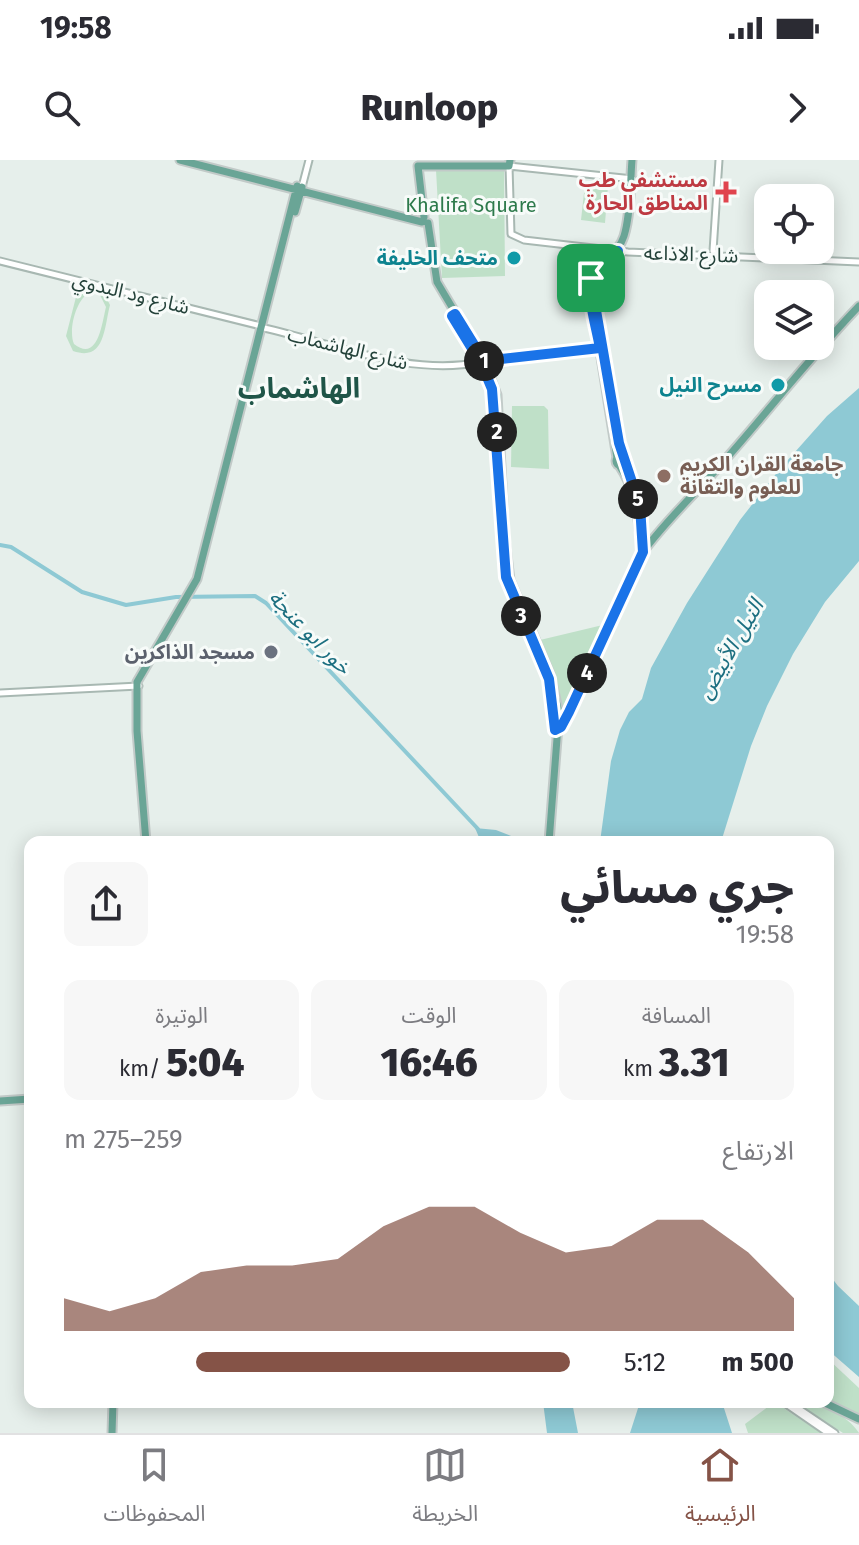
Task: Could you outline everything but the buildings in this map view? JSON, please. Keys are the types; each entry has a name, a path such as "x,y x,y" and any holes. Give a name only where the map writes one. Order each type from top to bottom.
{"main road":[{"path":"180,160 299,188"},
{"path":"197,160 425,220"},
{"path":"616,251 626,248 634,160"},
{"path":"505,163 419,165 432,279 496,389 510,580 552,679 559,713 548,836"},
{"path":"632,179 624,235 616,251 602,265 594,280 593,293 621,461 638,507 642,553"},
{"path":"148,836 138,686 200,581 299,188"},
{"path":"557,729 642,553 859,306"},
{"path":"0,1100 24,1098"},
{"path":"114,1408 114,1433"},
{"path":"834,1408 859,1419"},
{"path":"849,1416 859,1426"}],"street":[{"path":"299,188 309,160"},
{"path":"717,255 713,251 719,160"},
{"path":"616,251 524,240 513,235 505,163 632,179"},
{"path":"706,254 714,234"},
{"name":"شارع الاذاعه","path":"626,248 859,262"},
{"name":"شارع ود البدوي","path":"0,261 262,327"},
{"name":"شارع الهاشماب","path":"262,327 411,364 443,366 601,348"},
{"path":"0,693 138,686"},
{"path":"792,1408 828,1433"},
{"path":"798,1408 835,1433"}],"green space":[{"name":"Khalifa Square","path":"504,168 505,276 442,278 436,170"},
{"path":"585,184 608,186 605,223 581,220"},
{"path":"87,288 103,291 110,305 101,341 91,352 73,351 66,336 76,297","holes":["90,292 99,293 106,307 98,339 94,345 82,349 74,344 72,338 74,315 85,296"]},
{"path":"512,406 544,406 548,410 549,469 511,467"},
{"path":"607,624 563,715 555,673 540,640"},
{"path":"834,1365 859,1388 859,1417 834,1402"},
{"path":"766,1408 784,1408 821,1433 748,1433 745,1424"},
{"path":"805,1408 832,1410 859,1433 843,1433"}],"water":[{"name":"النيل الأبيض","path":"859,388 859,561 825,602 793,654 767,706 723,836 601,836 611,761 620,730 629,712 642,699 651,668 687,603 740,520 827,416"},
{"path":"475,828 496,830 511,836 478,836"},
{"path":"834,1281 859,1306 859,1377 834,1355"},
{"path":"544,1408 573,1408 578,1433 547,1433"},
{"path":"638,1408 724,1408 732,1433 630,1433"}],"waterway":[{"name":"خور ابو عنجة","path":"0,545 11,547 82,592 126,605 176,597 255,596 266,603 478,829"}],"place":[{"name":"مستشفى طب المناطق الحارة","path":"726,192"},
{"name":"متحف الخليفة","path":"514,258"},
{"name":"مسرح النيل","path":"778,385"},
{"name":"جامعة القران الكريم للعلوم والتقانة","path":"664,476"},
{"name":"مسجد الذاكرين","path":"271,652"}],"district":[{"name":"الهاشماب","path":"299,388"}],"route":[{"path":"618,251 599,269 593,293 619,443 642,514 643,552 569,712 561,727 555,730 549,679 506,577 495,400 482,365 452,316 455,314 484,361 600,348 590,293 591,278 600,262 618,251"}]}
